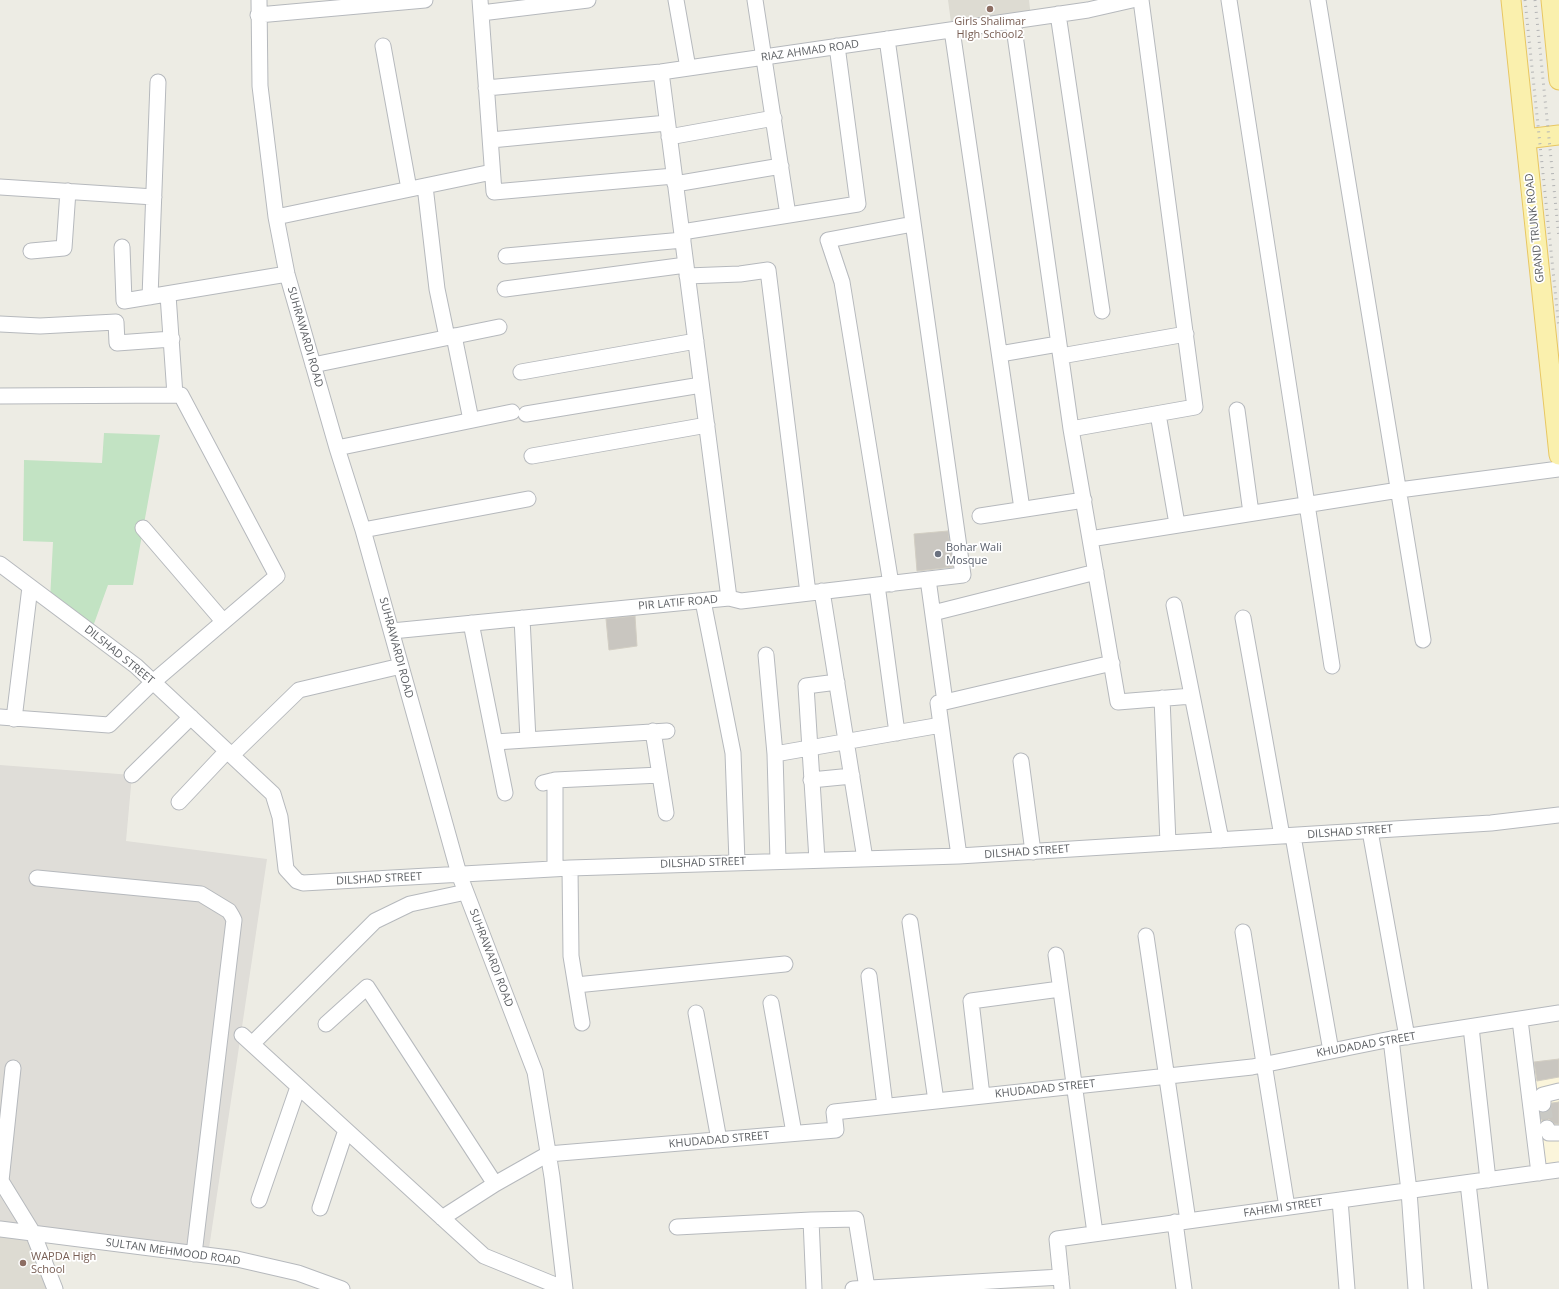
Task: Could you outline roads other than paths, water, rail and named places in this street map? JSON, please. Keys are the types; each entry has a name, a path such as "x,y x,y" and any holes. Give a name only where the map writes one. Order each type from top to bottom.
{"main road":[{"name":"GRAND TRUNK ROAD","path":"1511,0 1559,455"},
{"path":"1551,0 1559,80"},
{"path":"1526,140 1559,135"}],"street":[{"path":"259,7 425,0"},
{"path":"588,0 480,7 494,192 675,180 781,166"},
{"path":"676,0 688,68"},
{"path":"755,0 765,57 788,215"},
{"name":"RIAZ AHMAD ROAD","path":"486,88 661,72 1013,21 1058,14 1084,5 1132,0"},
{"path":"1071,429 1195,407 1141,0"},
{"path":"1229,0 1332,666"},
{"path":"1318,0 1423,640"},
{"name":"SUHRAWARDI ROAD","path":"259,7 260,86 276,217 287,274 336,448 363,530 392,631 459,874 535,1072 548,1154 566,1289"},
{"path":"1058,14 1102,311"},
{"path":"1013,21 1071,429 1118,702 1192,696"},
{"path":"952,30 1022,510"},
{"path":"887,39 913,224 828,240 842,282 884,584 897,733"},
{"path":"383,46 409,189"},
{"path":"506,256 682,236 788,215 858,204 837,46"},
{"path":"661,72 729,598"},
{"path":"150,297 158,82"},
{"path":"491,140 668,130 774,118"},
{"path":"276,217 492,172"},
{"path":"425,186 437,289 451,337 471,420"},
{"path":"0,187 154,197"},
{"path":"31,251 64,248 68,191"},
{"name":"PIR LATIF ROAD","path":"392,631 729,598 741,601 963,575 913,224"},
{"path":"122,247 124,301 168,295 287,274"},
{"path":"505,289 686,270 740,274 768,270 815,592 837,682 865,859"},
{"path":"168,295 175,395"},
{"path":"0,324 40,326 116,322 117,343 172,339"},
{"path":"313,365 500,327"},
{"path":"1000,354 1059,350 1186,334"},
{"path":"521,372 696,341"},
{"path":"336,448 471,420 701,385"},
{"path":"0,396 181,395 277,576 153,682 110,725 7,718 30,587"},
{"path":"1237,410 1251,513"},
{"path":"1158,414 1178,524"},
{"path":"532,456 706,425"},
{"path":"1090,539 1399,490 1559,469"},
{"path":"363,530 528,499"},
{"path":"980,516 1084,500"},
{"path":"143,528 223,621"},
{"name":"DILSHAD STREET","path":"0,564 136,666 273,794 280,817 286,869 297,881 303,883 570,868 958,856 1032,852 1491,823 1559,815"},
{"path":"933,613 1096,572"},
{"path":"928,579 945,702"},
{"path":"703,601 733,753 737,862"},
{"path":"1174,605 1221,840"},
{"path":"522,618 528,740"},
{"path":"1243,618 1331,1051"},
{"path":"471,623 505,793"},
{"path":"766,655 775,754 778,861"},
{"path":"958,856 938,702 945,702 1112,663"},
{"path":"179,802 299,690 402,666"},
{"path":"817,860 806,686 837,682"},
{"path":"1162,698 1168,843"},
{"path":"132,776 190,717"},
{"path":"775,754 941,725"},
{"path":"495,742 660,731 660,775 666,813"},
{"path":"1021,761 1032,852"},
{"path":"555,869 549,781 660,775"},
{"path":"812,780 852,776"},
{"path":"1370,831 1407,1037"},
{"path":"570,868 571,956 582,1023"},
{"path":"37,878 201,894 229,911 234,920 194,1254"},
{"path":"466,892 410,904 375,920 247,1040 484,1256 566,1289"},
{"path":"910,922 936,1101"},
{"path":"1244,932 1287,1207"},
{"path":"1146,936 1167,1076 1182,1222 1184,1289"},
{"path":"1056,955 1095,1233"},
{"path":"576,985 785,964"},
{"path":"869,976 885,1106"},
{"path":"326,1024 367,987 494,1184"},
{"path":"982,1096 972,1001 1060,989"},
{"path":"771,1003 794,1133"},
{"path":"696,1013 719,1140"},
{"name":"KHUDADAD STREET","path":"548,1154 836,1130 834,1112 1265,1064 1391,1039 1559,1013"},
{"path":"1520,1020 1539,1173"},
{"path":"1471,1027 1488,1180"},
{"path":"1391,1039 1409,1191 1416,1289"},
{"path":"13,1068 1,1181 33,1233 55,1289"},
{"path":"259,1200 298,1086"},
{"path":"1543,1104 1543,1095 1559,1091"},
{"path":"320,1208 346,1130"},
{"path":"442,1218 494,1184 548,1154"},
{"name":"FAHEMI STREET","path":"1062,1283 1057,1238 1559,1170"},
{"path":"1468,1183 1480,1289"},
{"path":"1340,1200 1347,1289"},
{"path":"678,1228 811,1220 856,1219 860,1289 1062,1283"},
{"path":"811,1220 814,1289"},
{"name":"SULTAN MEHMOOD ROAD","path":"0,1229 237,1259 298,1273 342,1289"}],"tunnel":[{"path":"1543,1104 1547,1128"}],"railway":[{"path":"1525,0 1559,328"},
{"path":"1535,0 1559,238"}],"place":[{"name":"Girls Shalimar HIgh School2","path":"990,9"},
{"name":"Bohar Wali Mosque","path":"938,554"},
{"name":"WAPDA High School","path":"23,1263"}]}
